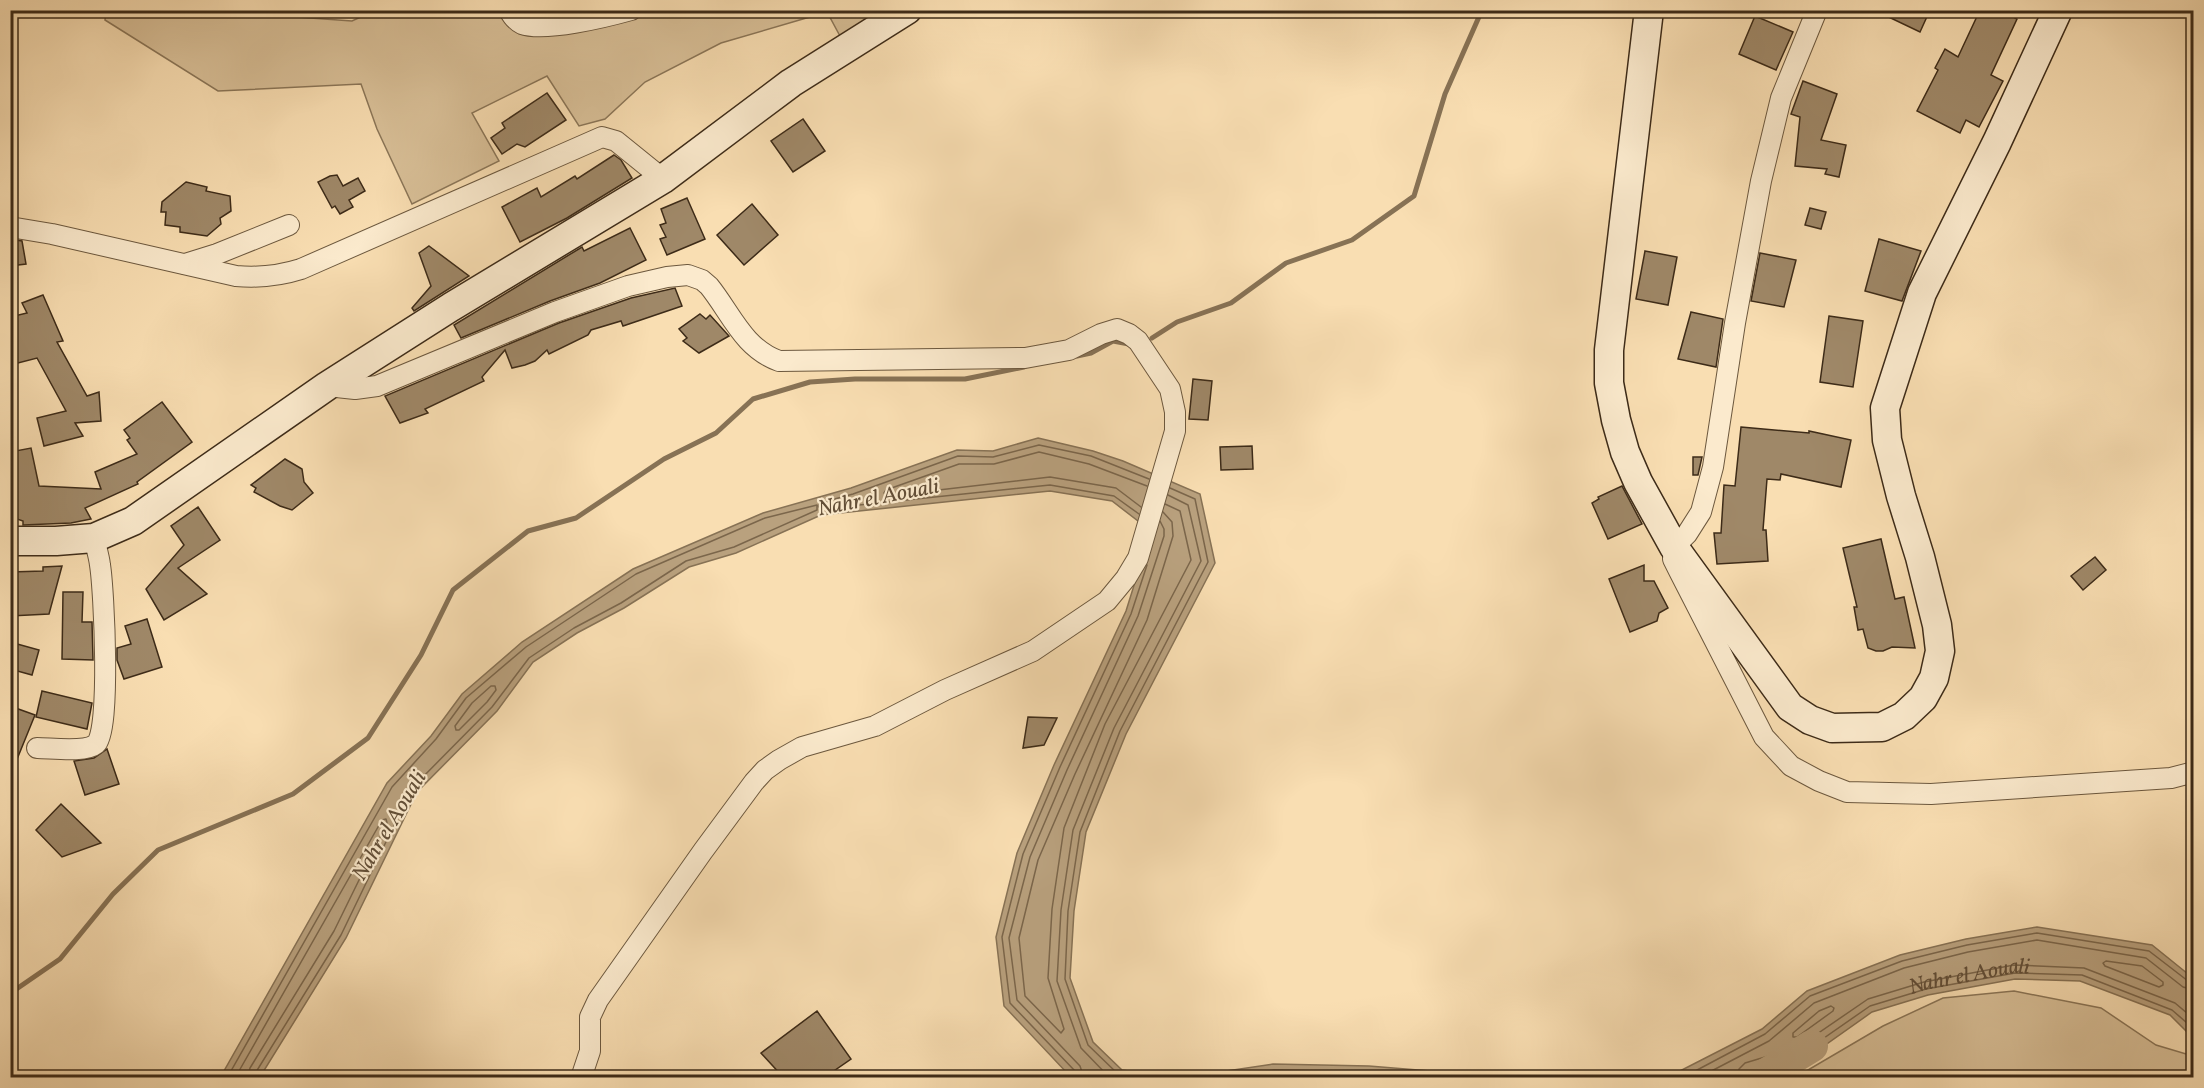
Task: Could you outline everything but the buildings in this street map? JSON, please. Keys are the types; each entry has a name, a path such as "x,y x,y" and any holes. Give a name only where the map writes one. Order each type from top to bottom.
{"main road":[{"path":"10,541 94,538 133,521 327,386 451,307 663,178 791,83 907,10"},
{"path":"1648,10 1609,350 1609,383 1625,452 1638,482 1674,547 1790,707 1810,720 1832,728 1882,727 1904,716 1923,698 1934,678 1940,651 1937,625 1920,557 1900,496 1887,440 1885,408 1922,293 1997,142 2058,10"}],"street":[{"path":"509,10 516,20 536,26 562,24 631,10"},
{"path":"1817,10 1781,98 1761,181 1735,323 1713,467 1701,512 1687,534 1674,547 1673,559 1764,737 1791,765 1819,781 1847,792 1931,794 2171,778 2193,772"},
{"path":"10,227 52,234 247,277 276,276 294,272 602,137 616,141 663,178"},
{"path":"183,264 217,254 289,225"},
{"path":"327,386 355,389 377,386 596,296 644,281 688,275 702,280 708,286 753,346 767,357 778,361 1025,358 1070,350 1117,329 1129,334 1138,342 1170,389 1176,421 1170,451 1138,558 1126,578 1107,601 1033,651 945,690 875,726 802,747 765,770 703,851 598,1000 590,1017 590,1051 581,1077"},
{"path":"37,748 74,749 93,746 99,740 102,730 104,622 100,566 94,538"}],"shaded area":[{"path":"106,10 233,10 241,13 352,21 376,10 884,11 840,36 827,12 721,43 645,82 605,119 579,126 547,76 472,113 499,161 412,204 377,129 361,84 218,91 105,20"},
{"path":"2014,991 2101,1008 2156,1045 2193,1056 2193,1077 1796,1077 1883,1026 1943,998"}],"water":[{"path":"1038,438 1093,451 1123,461 1200,494 1215,563 1126,734 1086,832 1074,911 1070,978 1093,1042 1122,1070 1166,1077 1074,1077 1067,1073 1004,1006 996,937 1017,853 1054,765 1126,611 1151,531 1112,501 1050,491 821,515 736,553 689,567 624,608 577,633 533,662 497,711 417,792 346,938 260,1077 220,1078 387,783 431,736 462,694 522,642 633,569 763,513 851,488 957,450 993,451"},
{"path":"2037,927 2152,945 2193,978 2193,1038 2170,1015 2080,981 2015,979 1928,995 1872,1012 1804,1060 1742,1077 1654,1077 1678,1072 1762,1029 1807,991 1900,955 1966,939"},
{"path":"1273,1064 1369,1066 1504,1077 1186,1077"}],"waterway":[{"path":"1152,338 1177,322 1231,303 1286,263 1352,240 1414,196 1445,94 1482,10"},
{"path":"1077,356 1091,353 1113,341 1129,344"},
{"path":"10,991 15,990 60,959 113,894 158,850 293,794 368,738 421,655 453,590 528,531 576,518 664,459 716,433 753,399 810,382 855,379 965,379 1024,367"},
{"name":"Nahr el Aouali","path":"1760,1078 1812,1046"}]}
